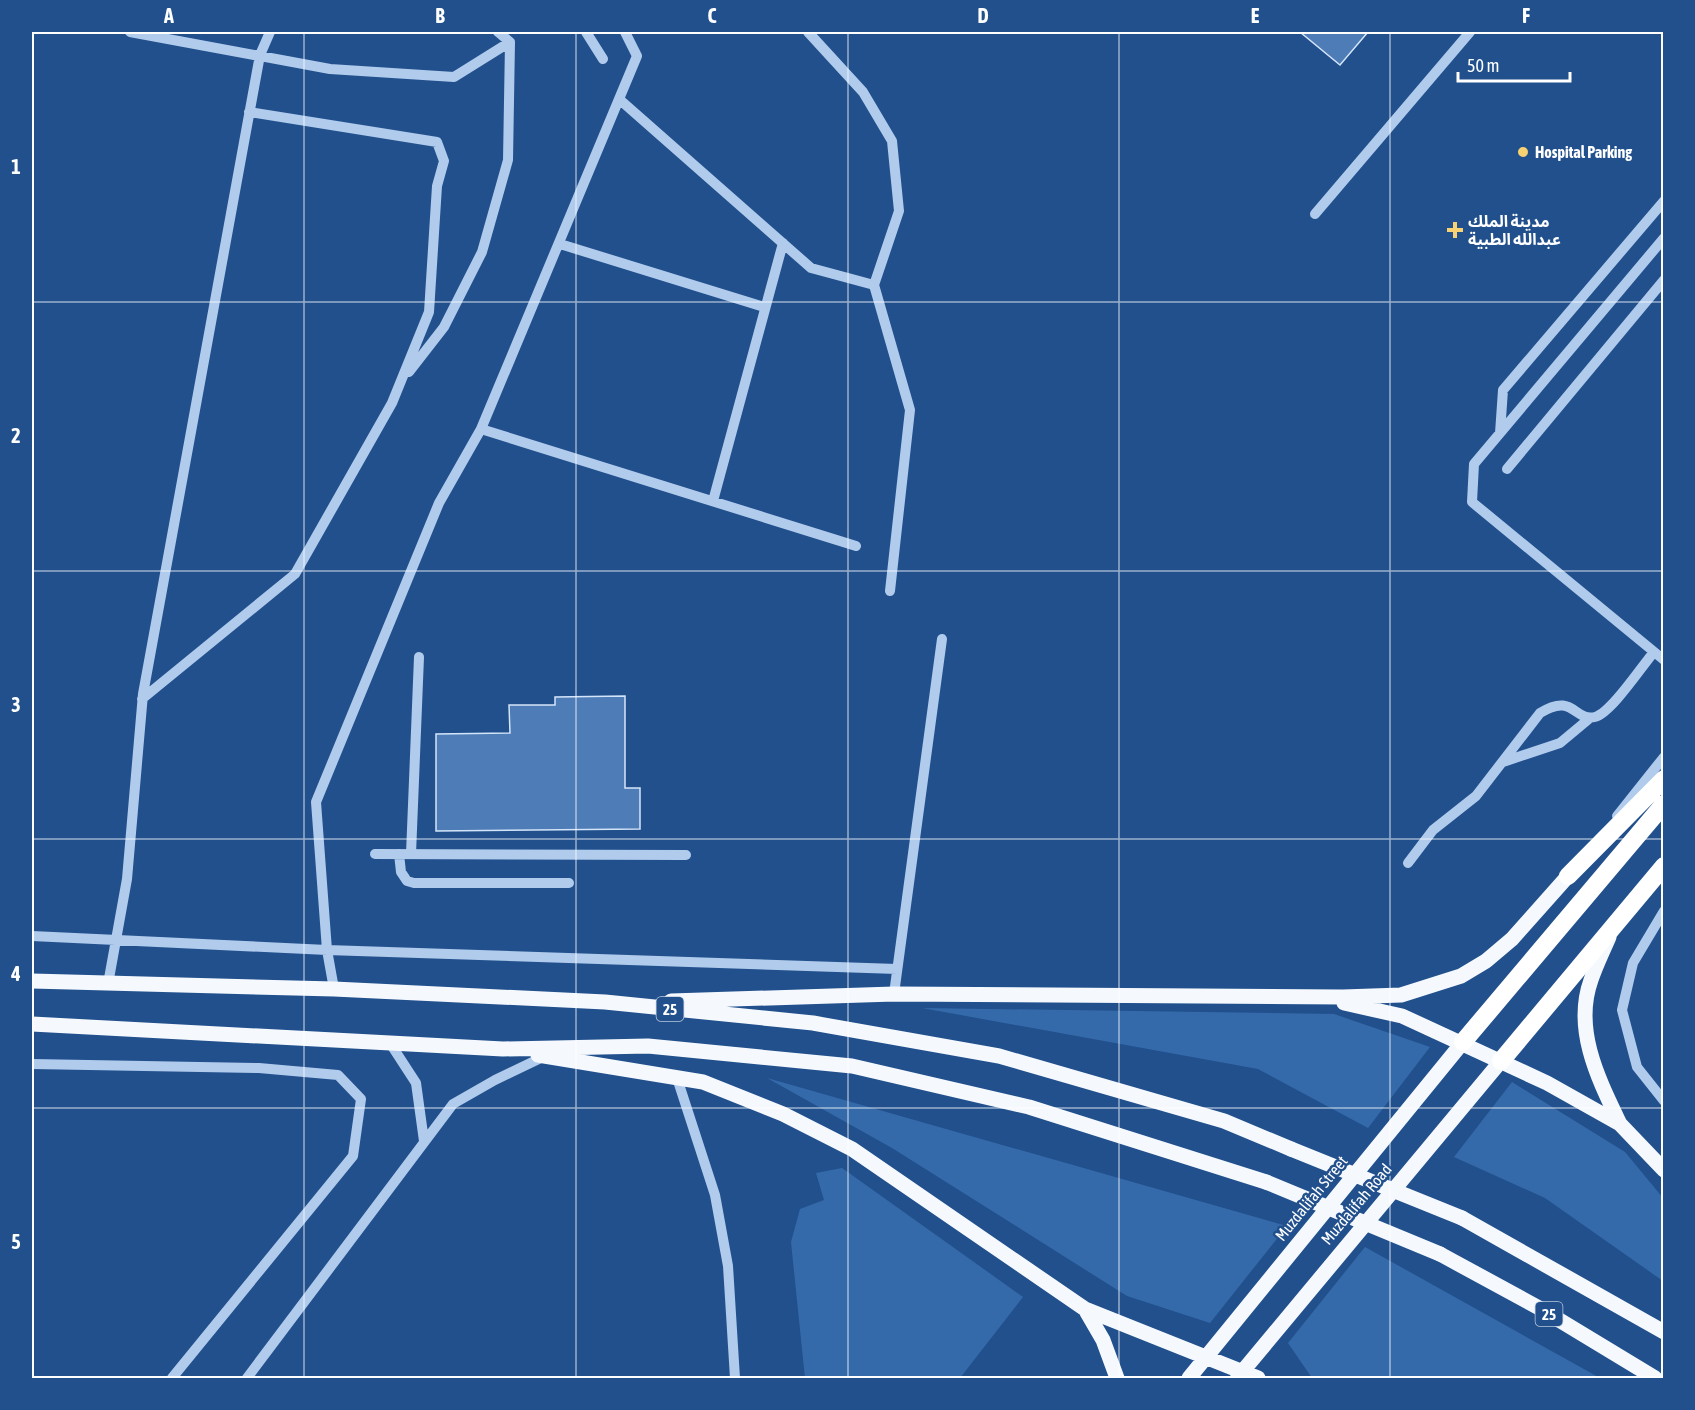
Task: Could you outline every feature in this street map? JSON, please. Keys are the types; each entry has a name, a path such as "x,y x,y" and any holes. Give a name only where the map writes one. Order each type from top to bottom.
{"highway":[{"path":"1568,876 1664,779"},
{"path":"1463,1042 1664,804"},
{"path":"1501,1061 1664,866"},
{"path":"1613,927 1664,882"}],"main road":[{"path":"605,1002 894,994 1319,997 1401,995 1461,976 1486,961 1512,939 1568,876"},
{"path":"1613,927 1590,982 1586,1021 1588,1048 1620,1124"},
{"name":"25","path":"32,981 334,989 605,1002 813,1023 999,1056 1224,1121 1462,1218 1664,1332"},
{"path":"1319,997 1402,1016 1501,1061 1620,1124 1664,1170"},
{"name":"25","path":"32,1024 503,1049 648,1046 852,1066 1029,1107 1266,1182 1440,1254 1542,1309 1655,1378"},
{"name":"Muzdalifah Street","path":"1189,1378 1463,1042"},
{"path":"503,1049 703,1082 783,1114 852,1149 1085,1309 1207,1357 1239,1375 1258,1378"},
{"name":"Muzdalifah Road","path":"1239,1375 1501,1061"},
{"path":"1085,1309 1103,1340 1118,1378"}],"street":[{"path":"130,32 330,69 454,77 510,42"},
{"path":"108,984 128,879 142,699 249,112 260,55 270,32"},
{"path":"498,32 510,42"},
{"path":"586,32 603,58"},
{"path":"334,989 327,950 316,802 439,503 481,429 638,56 625,32"},
{"path":"808,32 863,92 892,141 899,211 874,285 910,410 890,591"},
{"path":"1315,214 1470,32"},
{"path":"400,384 444,327 482,252 508,160 510,42"},
{"path":"619,99 811,268 874,285"},
{"path":"142,699 295,574 392,403 429,312 437,186 444,161 437,142 249,112"},
{"path":"1500,434 1503,390 1664,201"},
{"path":"1664,237 1474,464 1472,502 1664,660"},
{"path":"712,501 783,243"},
{"path":"560,244 764,307"},
{"path":"1507,469 1664,280"},
{"path":"481,429 856,546"},
{"path":"894,994 942,639"},
{"path":"1408,863 1433,830 1476,796 1540,713 1553,705 1564,704 1590,717 1598,717 1608,709 1654,652"},
{"path":"411,854 419,657"},
{"path":"1503,762 1560,743 1590,717"},
{"path":"1568,876 1664,758"},
{"path":"375,854 686,855"},
{"path":"399,854 401,872 406,881 414,883 569,883"},
{"path":"1664,912 1632,963 1622,1010 1637,1067 1664,1101"},
{"path":"32,936 327,950 897,969"},
{"path":"390,1043 416,1083 424,1141"},
{"path":"247,1378 453,1104 495,1080 545,1056"},
{"path":"32,1064 259,1068 339,1074 361,1099 353,1156 172,1378"},
{"path":"677,1078 715,1195 728,1266 735,1378"}],"shaded area":[{"path":"922,1008 1334,1014 1430,1047 1368,1128 1258,1069"},
{"path":"767,1078 1287,1226 1210,1323 1127,1296 892,1148"},
{"path":"1512,1082 1625,1152 1663,1198 1663,1281 1545,1198 1454,1157"},
{"path":"842,1168 1023,1297 960,1378 805,1378 791,1242 800,1209 824,1200 816,1173"},
{"path":"1365,1247 1600,1378 1312,1378 1288,1343"}],"building":[{"path":"1300,32 1368,32 1340,65"},
{"path":"625,696 625,788 640,788 640,829 436,831 436,734 510,733 509,705 555,705 555,697"}],"place":[{"name":"Hospital Parking","path":"1523,152"},
{"name":"مدينة الملك عبدالله الطبية","path":"1455,230"}]}
